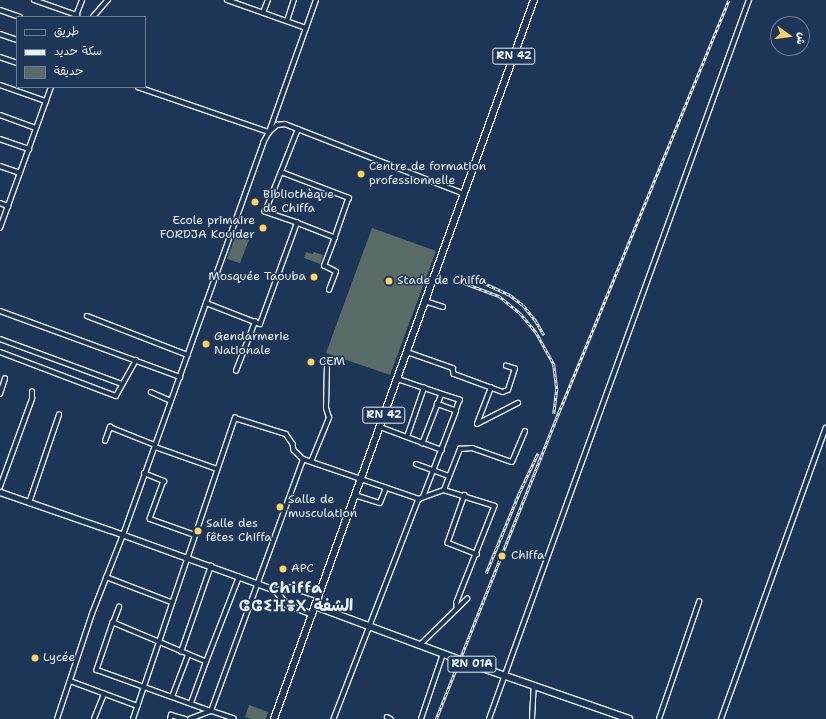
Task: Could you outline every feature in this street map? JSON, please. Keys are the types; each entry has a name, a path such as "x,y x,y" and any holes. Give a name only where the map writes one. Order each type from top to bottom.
{"main road":[{"name":"RN 42","path":"274,719 534,0"},
{"path":"0,492 275,590 292,587 319,596"},
{"path":"275,590 286,604 312,614"},
{"name":"RN 01A","path":"315,606 370,625 444,654 629,719"}],"street":[{"path":"34,0 76,16 82,0"},
{"path":"94,16 108,0"},
{"path":"227,0 306,28"},
{"path":"239,4 241,0"},
{"path":"263,13 268,0"},
{"path":"287,21 294,0"},
{"path":"57,719 106,577 123,535 263,143 269,132 316,0"},
{"path":"489,719 749,0"},
{"path":"0,10 17,16"},
{"path":"0,34 16,40"},
{"path":"0,57 16,63"},
{"path":"0,85 46,101"},
{"path":"0,228 51,88"},
{"path":"141,88 269,132"},
{"path":"0,115 36,128"},
{"path":"269,132 277,125 285,124 465,194"},
{"path":"298,129 265,212 335,238"},
{"path":"0,139 28,149"},
{"path":"0,166 20,173"},
{"path":"281,172 349,198 324,266 336,272 329,290"},
{"path":"0,203 8,206"},
{"path":"206,304 260,324 297,223"},
{"path":"426,301 443,307"},
{"path":"0,310 180,377"},
{"path":"87,316 188,355"},
{"path":"236,372 255,322"},
{"path":"0,339 122,384"},
{"path":"0,352 116,396 136,360"},
{"path":"407,352 453,368 454,374 503,392 508,390 515,369 506,366"},
{"path":"311,462 329,418 326,408 327,364"},
{"path":"0,394 5,379"},
{"path":"398,379 460,400 423,497"},
{"path":"407,437 424,388"},
{"path":"491,388 477,424 518,403"},
{"path":"0,486 32,399 32,392"},
{"path":"151,392 171,401"},
{"path":"423,443 442,394"},
{"path":"437,404 456,411"},
{"path":"30,503 58,415"},
{"path":"133,719 171,602 235,418 286,434 293,444 294,450 304,459 361,480 418,499 444,490 465,495 495,506 477,554 456,602 457,609"},
{"path":"105,441 110,427 155,446 217,469"},
{"path":"380,427 442,450"},
{"path":"721,719 826,428"},
{"path":"444,490 460,449 472,448 512,462 525,432"},
{"path":"190,719 211,711 304,459"},
{"path":"416,464 449,476"},
{"path":"144,474 164,481 150,519 195,535"},
{"path":"355,495 380,503 386,488"},
{"path":"465,495 448,543 477,554"},
{"path":"334,719 418,499"},
{"path":"181,652 211,566"},
{"path":"106,577 171,602"},
{"path":"191,703 239,577"},
{"path":"420,645 467,599"},
{"path":"659,719 699,602"},
{"path":"119,607 97,670 234,719"},
{"path":"113,623 206,662"},
{"path":"421,719 444,654"},
{"path":"172,697 188,655"},
{"path":"70,682 138,706"},
{"path":"532,719 534,686"},
{"path":"94,719 104,694"},
{"path":"170,719 171,715 185,719"},
{"path":"387,717 392,719"}],"green space":[{"name":"Stade de Chiffa","path":"372,228 436,251 390,375 326,353"},
{"path":"236,235 249,240 240,263 227,259"},
{"path":"306,252 313,254 314,252 323,255 320,264 304,258"},
{"path":"249,705 268,712 266,719 251,719 245,717"}],"railway":[{"path":"436,719 561,407 729,0"},
{"path":"459,281 499,296 520,313 536,332 554,365 557,389 554,414"},
{"path":"484,283 510,295 523,305 536,321 544,335"},
{"path":"486,573 520,491 538,453"}],"place":[{"name":"Centre de formation professionnelle","path":"361,174"},
{"name":"Bibliothèque de Chiffa","path":"255,202"},
{"name":"Ecole primaire FORDJA Kouider","path":"263,228"},
{"name":"Mosquée Taouba","path":"314,277"},
{"name":"Stade de Chiffa","path":"389,281"},
{"name":"Gendarmerie Nationale","path":"206,344"},
{"name":"CEM","path":"311,362"},
{"name":"Salle de musculation","path":"280,507"},
{"name":"Salle des fêtes Chiffa","path":"198,531"},
{"name":"Chiffa","path":"502,556"},
{"name":"APC","path":"283,569"},
{"name":"Lycée","path":"35,658"}],"district":[{"name":"Chiffa ⵛⵛⵉⴼⴻⵝ الشفة","path":"296,597"}]}
